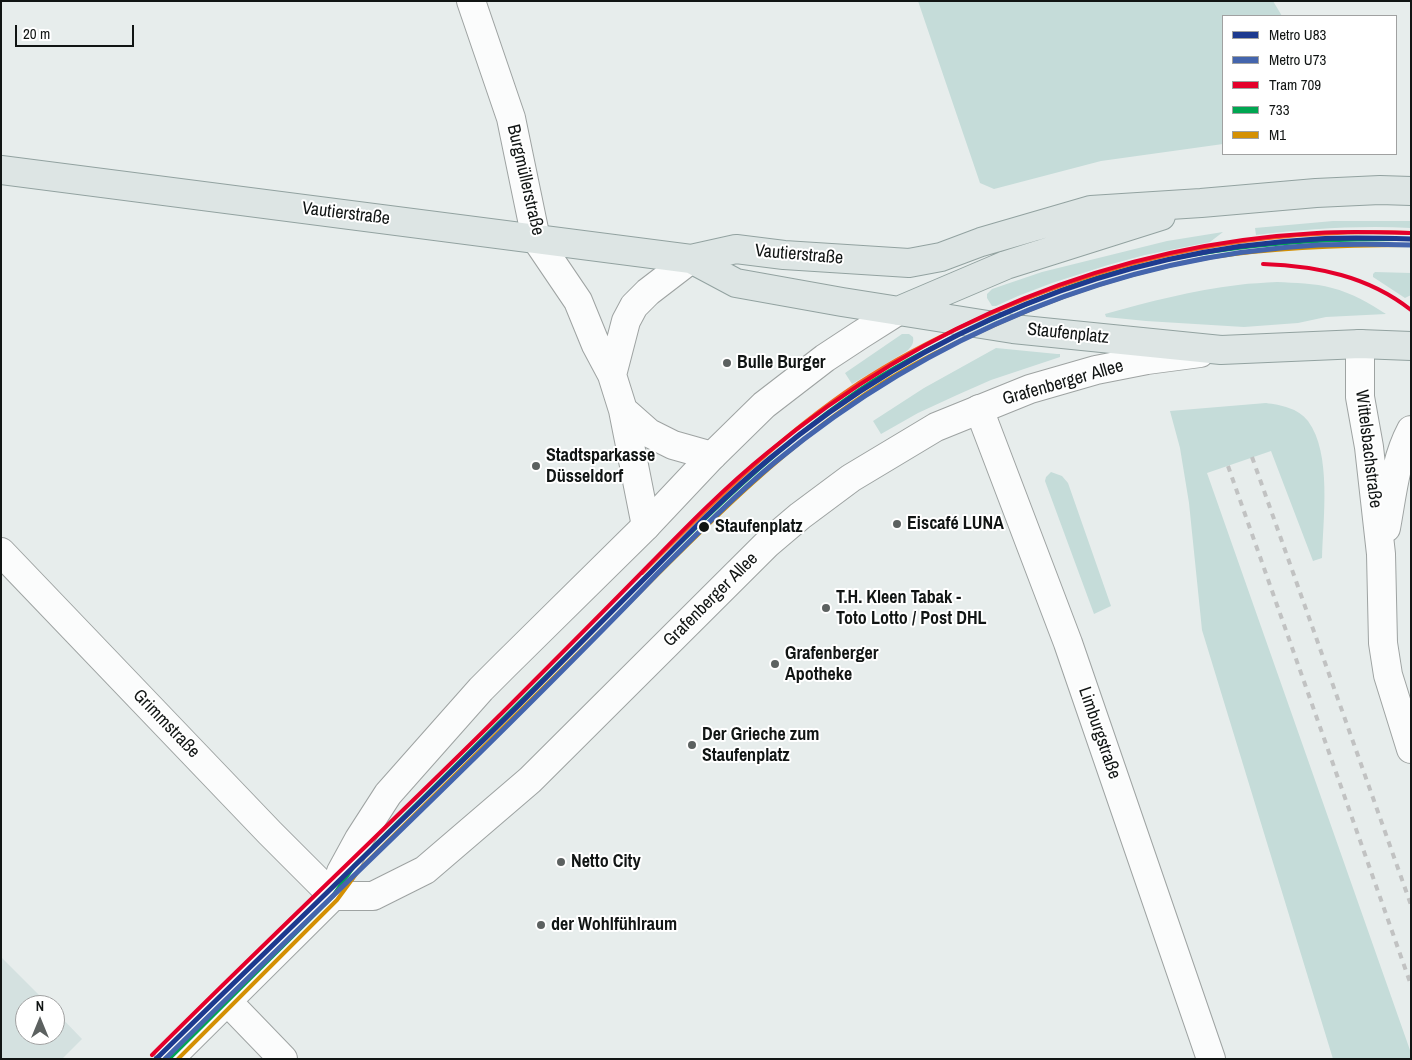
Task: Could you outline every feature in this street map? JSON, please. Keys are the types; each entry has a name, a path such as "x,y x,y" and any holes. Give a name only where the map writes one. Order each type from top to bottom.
{"main road":[{"name":"Vautierstraße","path":"1,170 691,259 736,249 794,256 909,263 941,257 981,242 1092,210 1201,203"},
{"path":"898,312 1006,264 1201,203 1316,193 1380,190 1411,191"},
{"name":"Vautierstraße","path":"691,259 736,283 898,312"},
{"name":"Staufenplatz","path":"898,312 1013,329 1221,350 1360,344 1411,346"}],"street":[{"name":"Burgmüllerstraße","path":"471,1 511,118 536,239 578,301 596,345 612,375 623,410 646,526"},
{"path":"612,375 626,321 634,306 648,292 691,259"},
{"path":"169,1059 332,896 345,863 388,794 481,689 646,526 712,456 764,405 825,358 898,312"},
{"name":"Wittelsbachstraße","path":"1360,344 1360,398 1369,447 1381,554 1383,643 1388,675 1411,749"},
{"name":"Grafenberger Allee","path":"332,896 373,896 425,870 530,780 767,544 800,516 852,478 885,457 936,427 1030,389 1096,370 1147,360 1221,350"},
{"name":"Limburgstraße","path":"978,409 1068,643 1211,1059"},
{"path":"623,410 649,433 673,445 712,456"},
{"name":"Wittelsbachstraße","path":"1381,554 1398,467 1405,441 1411,430"},
{"name":"Grimmstraße","path":"1,552 332,896"},
{"path":"227,1001 283,1059"}],"shaded area":[{"path":"918,1 1273,1 1281,15 1222,15 1222,144 1101,161 994,189 980,183"},
{"path":"1333,221 1411,221 1411,228 1333,228 1256,235 1255,228"},
{"path":"1223,232 1210,242 1145,255 1108,265 1052,283 996,306 992,306 987,298 987,294 992,289 1042,272 1167,241"},
{"path":"1375,272 1411,273 1411,295 1405,298 1373,277"},
{"path":"1277,282 1311,284 1339,290 1360,299 1386,314 1326,317 1298,323 1244,327 1146,321 1106,317 1105,314 1204,290 1243,284"},
{"path":"902,334 909,334 913,337 912,344 907,351 852,384 845,373"},
{"path":"996,348 1060,354 1060,357 991,380 918,413 881,434 873,421 924,388"},
{"path":"1266,403 1283,406 1299,413 1308,421 1316,434 1323,468 1324,487 1322,558 1313,561 1271,451 1207,473 1411,1053 1411,1059 1333,1059 1202,630 1189,503 1180,448 1170,411"},
{"path":"1051,472 1062,476 1068,483 1111,606 1094,614 1045,481"},
{"path":"1,957 39,995 15,995 15,1045 65,1045 65,1021 82,1039 62,1059 1,1059"}],"railway":[{"path":"1252,457 1411,905"},
{"path":"1228,466 1411,985"}],"metro line":[{"name":"U83","path":"156,1059 536,688 723,500 753,472 829,413 892,371 957,335 1025,304 1096,279 1168,260 1242,246 1317,239 1411,239"},
{"name":"U73","path":"165,1059 481,751 728,504 758,476 834,417 896,376 961,341 1028,310 1098,285 1170,266 1243,252 1318,245 1411,245"}],"tram line":[{"name":"709","path":"152,1055 471,744 721,493 767,453 827,407 890,365 956,329 1024,298 1094,273 1167,254 1241,240 1317,233 1411,233"},
{"name":"709","path":"1263,264 1303,267 1341,275 1377,289 1395,298 1411,310"}],"transit line":[{"path":"642,573 693,522 800,426 873,374 930,342 974,321 1079,279 1133,263 1187,251 1242,241 1297,235 1354,232 1411,233"},
{"name":"733","path":"169,1059 333,896 354,866 697,526 764,464 799,435 873,381 936,346 1021,306 1084,282 1138,266 1215,251 1293,242 1411,239"},
{"name":"M1","path":"178,1059 337,900 359,870 706,527 807,436 881,384 928,357 1034,308 1093,287 1152,270 1213,257 1262,251 1337,246 1411,245"}],"place":[{"name":"Bulle Burger","path":"727,363"},
{"name":"Stadtsparkasse Düsseldorf","path":"536,466"},
{"name":"Eiscafé LUNA","path":"897,524"},
{"name":"Staufenplatz","path":"704,527"},
{"name":"T.H. Kleen Tabak - Toto Lotto / Post DHL","path":"826,608"},
{"name":"Grafenberger Apotheke","path":"775,664"},
{"name":"Der Grieche zum Staufenplatz","path":"692,745"},
{"name":"Netto City","path":"561,862"},
{"name":"der Wohlfühlraum","path":"541,925"}]}
